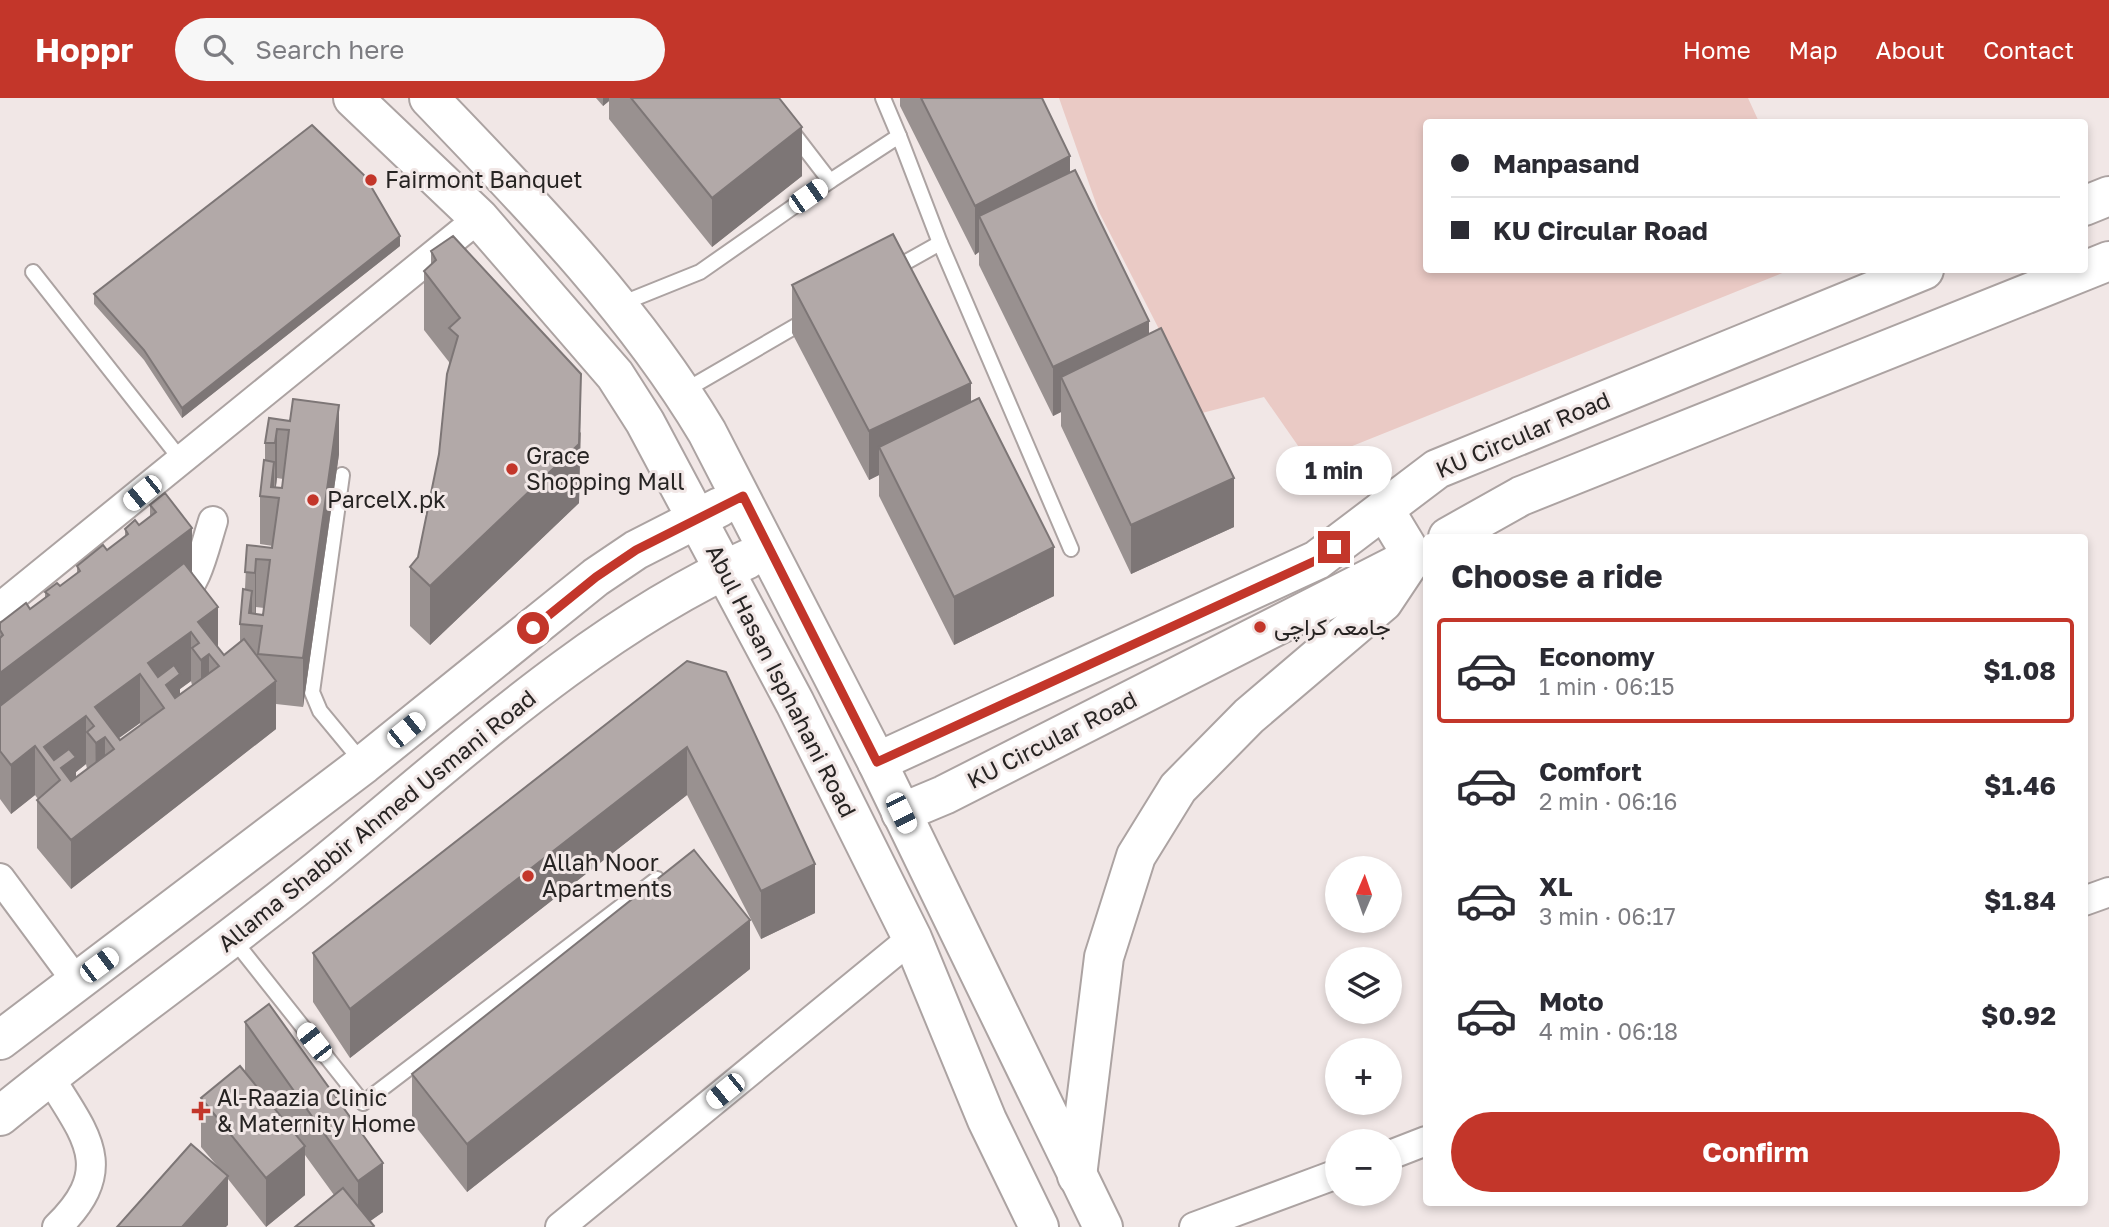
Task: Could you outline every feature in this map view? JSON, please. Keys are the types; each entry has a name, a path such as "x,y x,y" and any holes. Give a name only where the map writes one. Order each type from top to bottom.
{"main road":[{"name":"Abul Hasan Isphahani Road","path":"353,98 479,218 615,375 668,461 795,703 912,938 987,1120 1039,1227"},
{"name":"Abul Hasan Isphahani Road","path":"429,98 617,305 683,392 743,496 877,762 1103,1227"},
{"path":"2088,204 2109,196"},
{"path":"2088,269 2109,261"},
{"name":"KU Circular Road","path":"877,762 1317,560 1437,469 1917,273"},
{"path":"1453,534 1521,496 2079,273"},
{"path":"0,1040 364,764 596,577 636,550 743,496"},
{"path":"1077,1176 1104,957 1136,856 1178,788 1249,716 1383,602 1420,553 1384,509"},
{"name":"Allama Shabbir Ahmed Usmani Road","path":"0,1116 48,1076 233,939 533,695 638,619 724,570 769,550"},
{"name":"KU Circular Road","path":"901,813 1420,553"}],"street":[{"path":"0,607 479,218"},
{"path":"154,622 191,588 213,521"},
{"path":"0,878 77,982"},
{"path":"2088,900 2109,892"},
{"path":"559,1227 912,938"},
{"path":"48,1076 89,1142 90,1179 75,1210 57,1227"},
{"path":"1402,1150 1423,1142"},
{"path":"1194,1227 1325,1178"}],"lane":[{"path":"883,98 940,243 1071,549"},
{"path":"781,119 830,181"},
{"path":"617,305 700,272 899,136"},
{"path":"881,276 940,243"},
{"path":"33,272 182,460"},
{"path":"683,392 823,310"},
{"path":"342,475 312,692 320,711 364,764"},
{"path":"233,939 363,1103 657,879"}],"shaded area":[{"path":"1059,98 1748,98 1758,119 1423,119 1423,273 1783,273 1310,463 1264,397 1202,413 1099,212"}],"building":[{"path":"631,98 779,98 802,127 712,198"},
{"path":"921,98 1042,98 1070,156 975,206"},
{"path":"312,125 365,176 400,236 182,408 144,350 94,294"},
{"path":"1075,170 1149,321 1053,367 979,216"},
{"path":"893,234 971,383 869,431 792,285"},
{"name":"Grace Shopping Mall","path":"453,236 581,374 579,444 430,586 410,567 418,557 439,454 447,374 458,336 449,328 460,318 424,271 436,260 431,251"},
{"path":"1161,328 1234,478 1131,525 1061,377"},
{"path":"979,398 1054,547 954,597 879,447"},
{"path":"293,399 339,405 303,658 258,654 262,626 240,624 243,589 252,591 249,613 263,615 270,560 256,559 255,573 245,572 247,545 272,548 279,498 260,496 264,460 274,462 271,487 282,488 289,430 277,429 275,443 265,443 269,418 290,421"},
{"path":"165,493 192,528 0,673 0,638 3,635 0,623 26,603 30,609 49,595 45,592 57,583 60,586 80,571 77,566 103,545 107,550 128,534 125,529 135,520 139,525 156,512 150,505"},
{"path":"184,563 218,607 198,622 224,655 244,639 276,681 71,840 37,800 60,780 35,746 11,765 0,751 0,706","holes":["191,632 199,643 192,648 201,660 209,654 219,666 175,698 166,685 180,674 174,665 158,677 148,663","140,674 164,708 120,740 95,707","86,716 94,726 87,732 96,743 105,737 114,749 71,781 61,768 76,757 69,749 54,760 44,747"]},
{"path":"687,661 726,672 815,864 761,891 687,747 350,1009 313,953"},
{"path":"694,850 750,920 467,1144 412,1074"},
{"path":"269,1004 383,1163 358,1181 245,1022"},
{"path":"240,1066 305,1146 266,1178 201,1098"},
{"path":"191,1144 228,1176 182,1227 117,1227"},
{"path":"343,1188 373,1227 295,1227"}],"place":[{"name":"Fairmont Banquet","path":"371,180"},
{"name":"Grace Shopping Mall","path":"512,469"},
{"name":"ParcelX.pk","path":"313,500"},
{"name":"جامعہ کراچی","path":"1260,627"},
{"name":"Allah Noor Apartments","path":"528,876"},
{"name":"Al-Raazia Clinic & Maternity Home","path":"201,1111"}],"route":[{"path":"533,628 596,577 636,550 743,496 877,762 1317,560 1334,547"}]}
